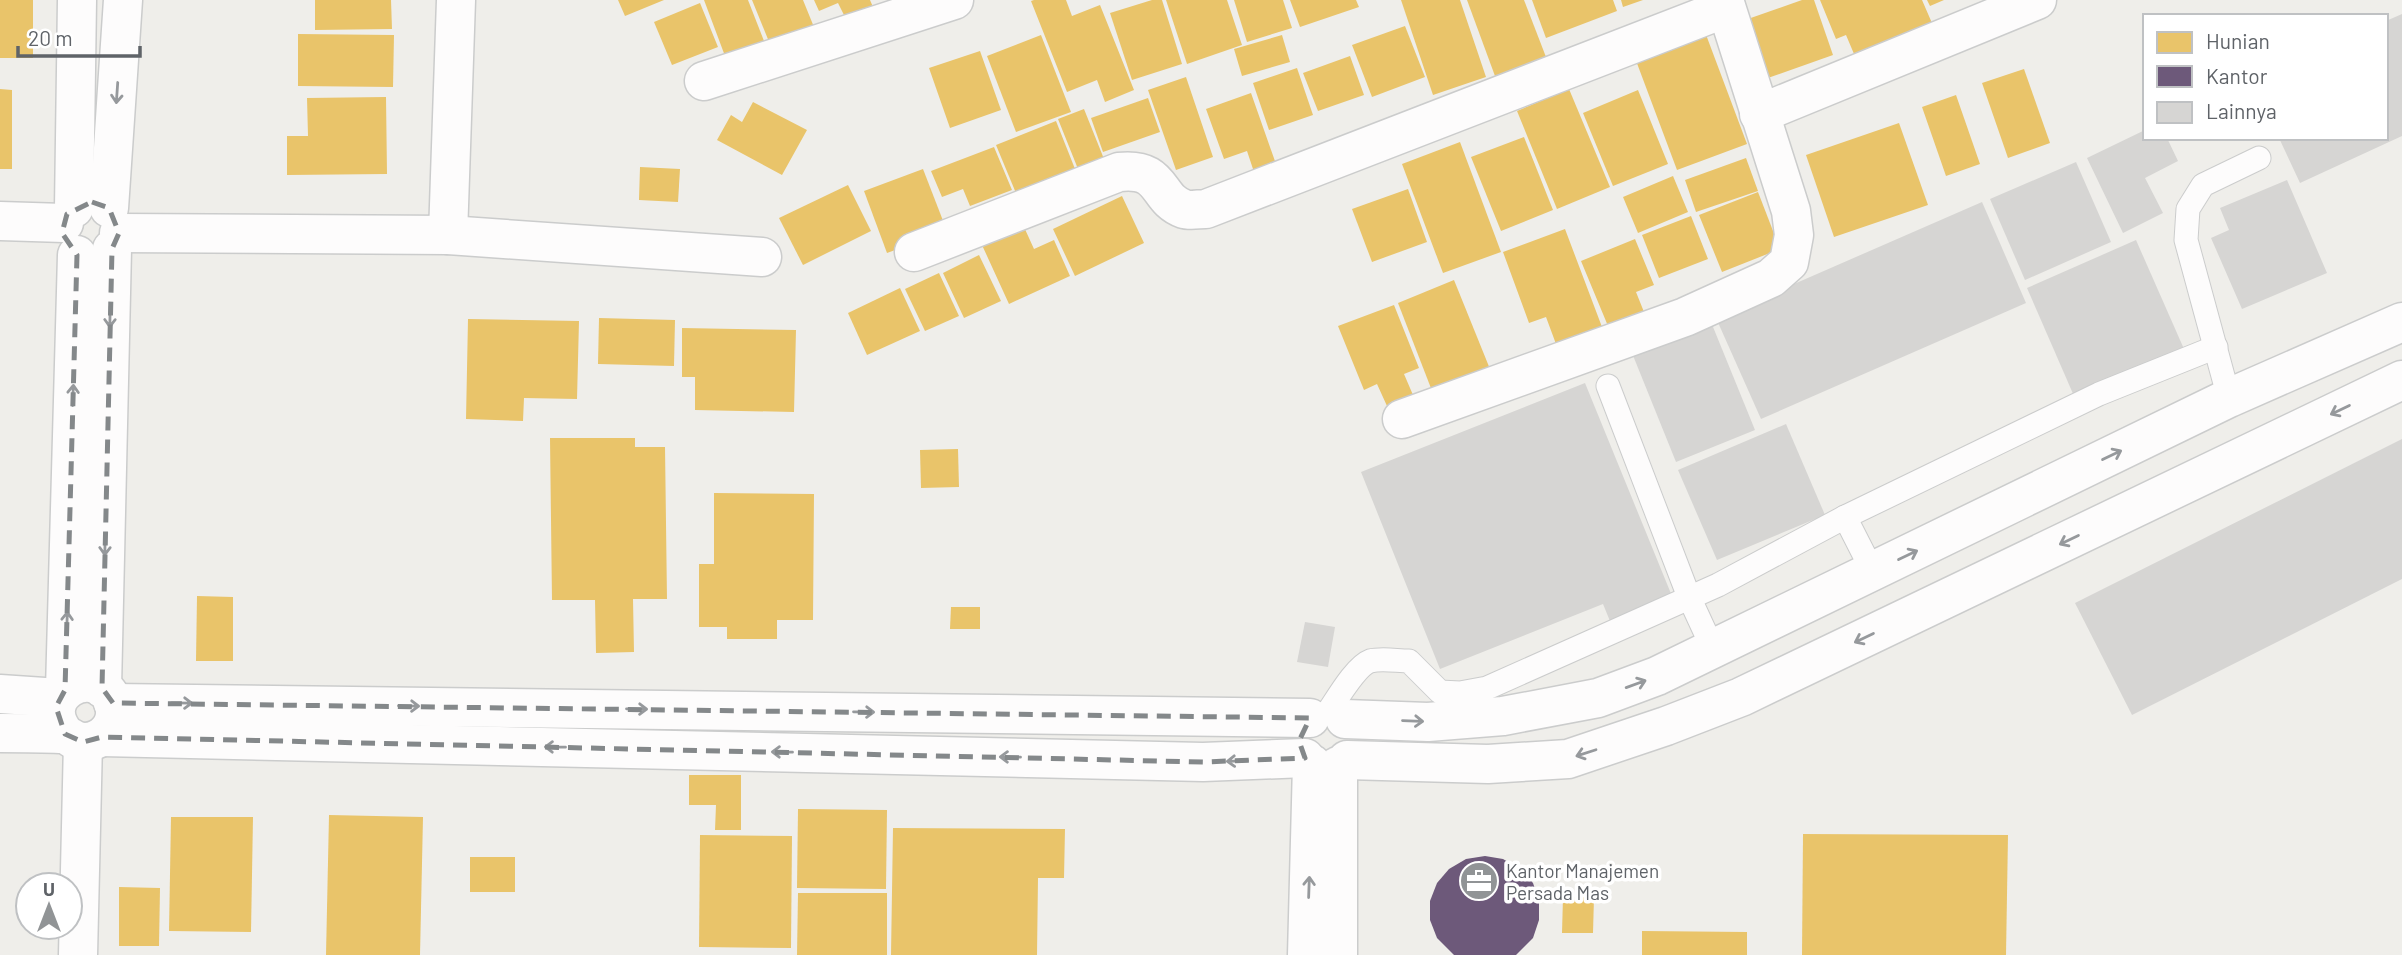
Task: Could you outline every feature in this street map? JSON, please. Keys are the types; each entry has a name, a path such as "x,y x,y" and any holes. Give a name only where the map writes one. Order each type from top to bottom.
{"street":[{"path":"76,0 92,229 78,955"},
{"path":"92,229 123,0"},
{"path":"448,235 456,0"},
{"path":"704,81 896,8 954,0"},
{"path":"1759,114 2037,0"},
{"path":"914,253 1119,172 1136,170 1144,173 1159,185 1174,204 1186,210 1206,209 1725,4 1791,211 1794,235 1789,262 1771,278 1685,317 1402,419"},
{"path":"0,221 92,229 448,235 762,257"},
{"path":"0,733 84,713 1328,716 1427,722 1503,716 1598,698 1657,676 2229,398 2402,322"},
{"path":"0,694 84,713 1189,761 1488,764 1568,759 1741,697 2402,380"},
{"path":"1326,762 1352,753 1354,734 1328,716"},
{"path":"1328,716 1300,733 1298,741 1326,762 1338,955"},
{"path":"1307,955 1326,762"}],"lane":[{"path":"2229,398 2186,240 2188,209 2203,185 2259,158"},
{"path":"1328,716 1352,678 1367,662 1409,661 1440,692 1460,693 1487,688 1718,585 1845,517 2099,394 2216,347"},
{"path":"1608,386 1689,597 1713,649"},
{"path":"1845,517 1873,572"}],"highlighted area":[{"path":"92,202 109,208 119,233 112,249 102,688 113,703 1310,718 1299,741 1305,758 1203,762 102,737 83,742 65,734 56,707 65,690 77,255 62,233 67,214"}],"building: Hunian":[{"path":"0,0 33,0 33,58 0,58"},
{"path":"315,0 391,0 392,29 315,30"},
{"path":"618,0 664,0 625,16"},
{"path":"704,0 748,0 764,41 725,56"},
{"path":"752,0 803,0 818,37 774,54"},
{"path":"814,0 870,0 873,7 846,19 838,3 819,11"},
{"path":"1066,0 1072,16 1100,5 1134,90 1105,102 1097,80 1067,92 1031,1"},
{"path":"1152,0 1162,0 1182,64 1132,80 1110,13"},
{"path":"1166,0 1227,0 1242,45 1187,64"},
{"path":"1234,0 1283,0 1292,28 1247,42"},
{"path":"1290,0 1356,0 1359,7 1300,27"},
{"path":"1401,0 1460,0 1486,77 1433,95"},
{"path":"1467,0 1524,0 1546,57 1495,76"},
{"path":"1532,0 1613,0 1617,11 1546,38"},
{"path":"1621,0 1643,0 1623,7"},
{"path":"1802,0 1814,0 1833,55 1765,79 1745,20"},
{"path":"1820,0 1922,0 1935,30 1857,61 1846,35 1836,39"},
{"path":"1927,0 1944,0 1930,6"},
{"path":"700,3 718,47 672,65 654,22"},
{"path":"1405,26 1425,77 1372,97 1352,45"},
{"path":"1705,32 1747,144 1677,170 1635,58"},
{"path":"298,34 394,35 393,87 298,86"},
{"path":"1041,35 1071,112 1016,132 987,56"},
{"path":"1282,35 1290,62 1242,76 1234,49"},
{"path":"980,51 1001,110 950,128 929,68"},
{"path":"1350,56 1364,95 1318,111 1303,73"},
{"path":"1297,68 1313,115 1269,130 1253,83"},
{"path":"2024,69 2050,143 2008,158 1982,83"},
{"path":"1186,77 1213,157 1176,170 1148,90"},
{"path":"0,89 12,90 12,169 0,169"},
{"path":"1569,89 1610,187 1557,209 1517,111"},
{"path":"1638,90 1668,164 1613,186 1583,113"},
{"path":"1251,93 1276,164 1254,172 1247,151 1224,159 1206,109"},
{"path":"1956,95 1980,164 1946,176 1922,107"},
{"path":"386,97 387,174 287,175 287,136 308,136 307,98"},
{"path":"1148,98 1160,132 1103,152 1091,118"},
{"path":"753,102 807,130 782,175 717,140 731,115 742,122"},
{"path":"1084,109 1106,164 1080,174 1058,119"},
{"path":"1056,121 1077,174 1018,198 996,145"},
{"path":"1899,123 1928,205 1834,237 1806,155"},
{"path":"1524,137 1553,210 1501,231 1471,157"},
{"path":"1460,142 1501,252 1443,273 1402,164"},
{"path":"994,147 1012,190 970,206 963,189 942,197 931,171"},
{"path":"1746,158 1758,191 1696,212 1685,180"},
{"path":"640,167 680,169 678,202 639,200"},
{"path":"923,169 947,231 887,253 864,191"},
{"path":"1673,176 1688,212 1638,233 1623,197"},
{"path":"848,185 871,231 803,265 779,218"},
{"path":"1408,189 1427,242 1372,262 1352,209"},
{"path":"1758,192 1780,249 1722,272 1699,215"},
{"path":"1122,196 1144,243 1075,276 1053,229"},
{"path":"1691,216 1708,259 1659,278 1642,235"},
{"path":"1024,227 1034,249 1054,240 1070,276 1009,304 982,245"},
{"path":"1565,229 1602,327 1556,344 1546,317 1529,323 1503,252"},
{"path":"1635,239 1654,285 1636,292 1644,312 1608,326 1581,261"},
{"path":"979,255 1001,301 964,318 943,273"},
{"path":"939,273 959,316 925,331 905,289"},
{"path":"1454,280 1492,374 1434,396 1398,303"},
{"path":"900,288 920,331 867,355 848,313"},
{"path":"1394,305 1419,368 1404,374 1413,395 1387,406 1377,384 1364,390 1338,326"},
{"path":"599,318 675,320 674,366 598,364"},
{"path":"468,319 579,321 577,399 524,398 523,421 466,419"},
{"path":"682,328 796,330 794,412 695,410 695,377 682,377"},
{"path":"550,438 635,438 635,447 665,447 667,599 633,599 634,652 596,653 595,600 552,600"},
{"path":"958,449 959,487 921,488 920,450"},
{"path":"714,493 814,494 813,620 777,620 777,639 727,639 727,627 699,627 699,564 714,564"},
{"path":"197,596 233,597 233,661 196,661"},
{"path":"951,607 980,607 980,629 950,629"},
{"path":"689,775 741,775 741,830 715,830 716,805 689,805"},
{"path":"798,809 887,810 886,889 797,888"},
{"path":"329,815 423,817 420,955 326,955"},
{"path":"171,817 253,817 251,932 169,931"},
{"path":"893,828 1065,829 1064,878 1038,878 1037,955 891,955"},
{"path":"1803,834 2008,835 2006,955 1802,955"},
{"path":"700,835 792,836 791,948 699,947"},
{"path":"470,857 515,857 515,892 470,892"},
{"path":"119,887 160,888 159,946 119,946"},
{"path":"798,893 887,893 887,955 797,955"},
{"path":"1563,897 1594,897 1593,933 1562,933"},
{"path":"1642,931 1747,932 1747,955 1642,955"}],"building: Kantor":[{"path":"1485,856 1503,859 1520,869 1533,883 1539,901 1539,920 1533,938 1516,955 1454,955 1437,938 1430,920 1430,901 1437,883 1449,869 1466,859"}],"building: Lainnya":[{"path":"2402,14 2402,136 2300,183 2280,140 2388,140 2388,20"},
{"path":"2143,131 2143,140 2168,140 2178,161 2145,178 2163,213 2123,233 2087,158"},
{"path":"2076,162 2111,242 2025,280 1990,199"},
{"path":"2287,180 2327,273 2242,309 2211,238 2229,230 2220,208"},
{"path":"1982,202 2026,303 1761,419 1716,318"},
{"path":"2136,240 2184,349 2074,396 2027,288"},
{"path":"1711,322 1755,430 1676,462 1632,353"},
{"path":"1585,383 1674,601 1612,626 1603,604 1440,669 1361,472"},
{"path":"1786,424 1825,515 1717,560 1678,470"},
{"path":"2402,439 2402,579 2132,715 2075,603"},
{"path":"1305,622 1335,627 1328,667 1297,662"}],"place":[{"name":"Kantor Manajemen Persada Mas","path":"1479,881"}]}
